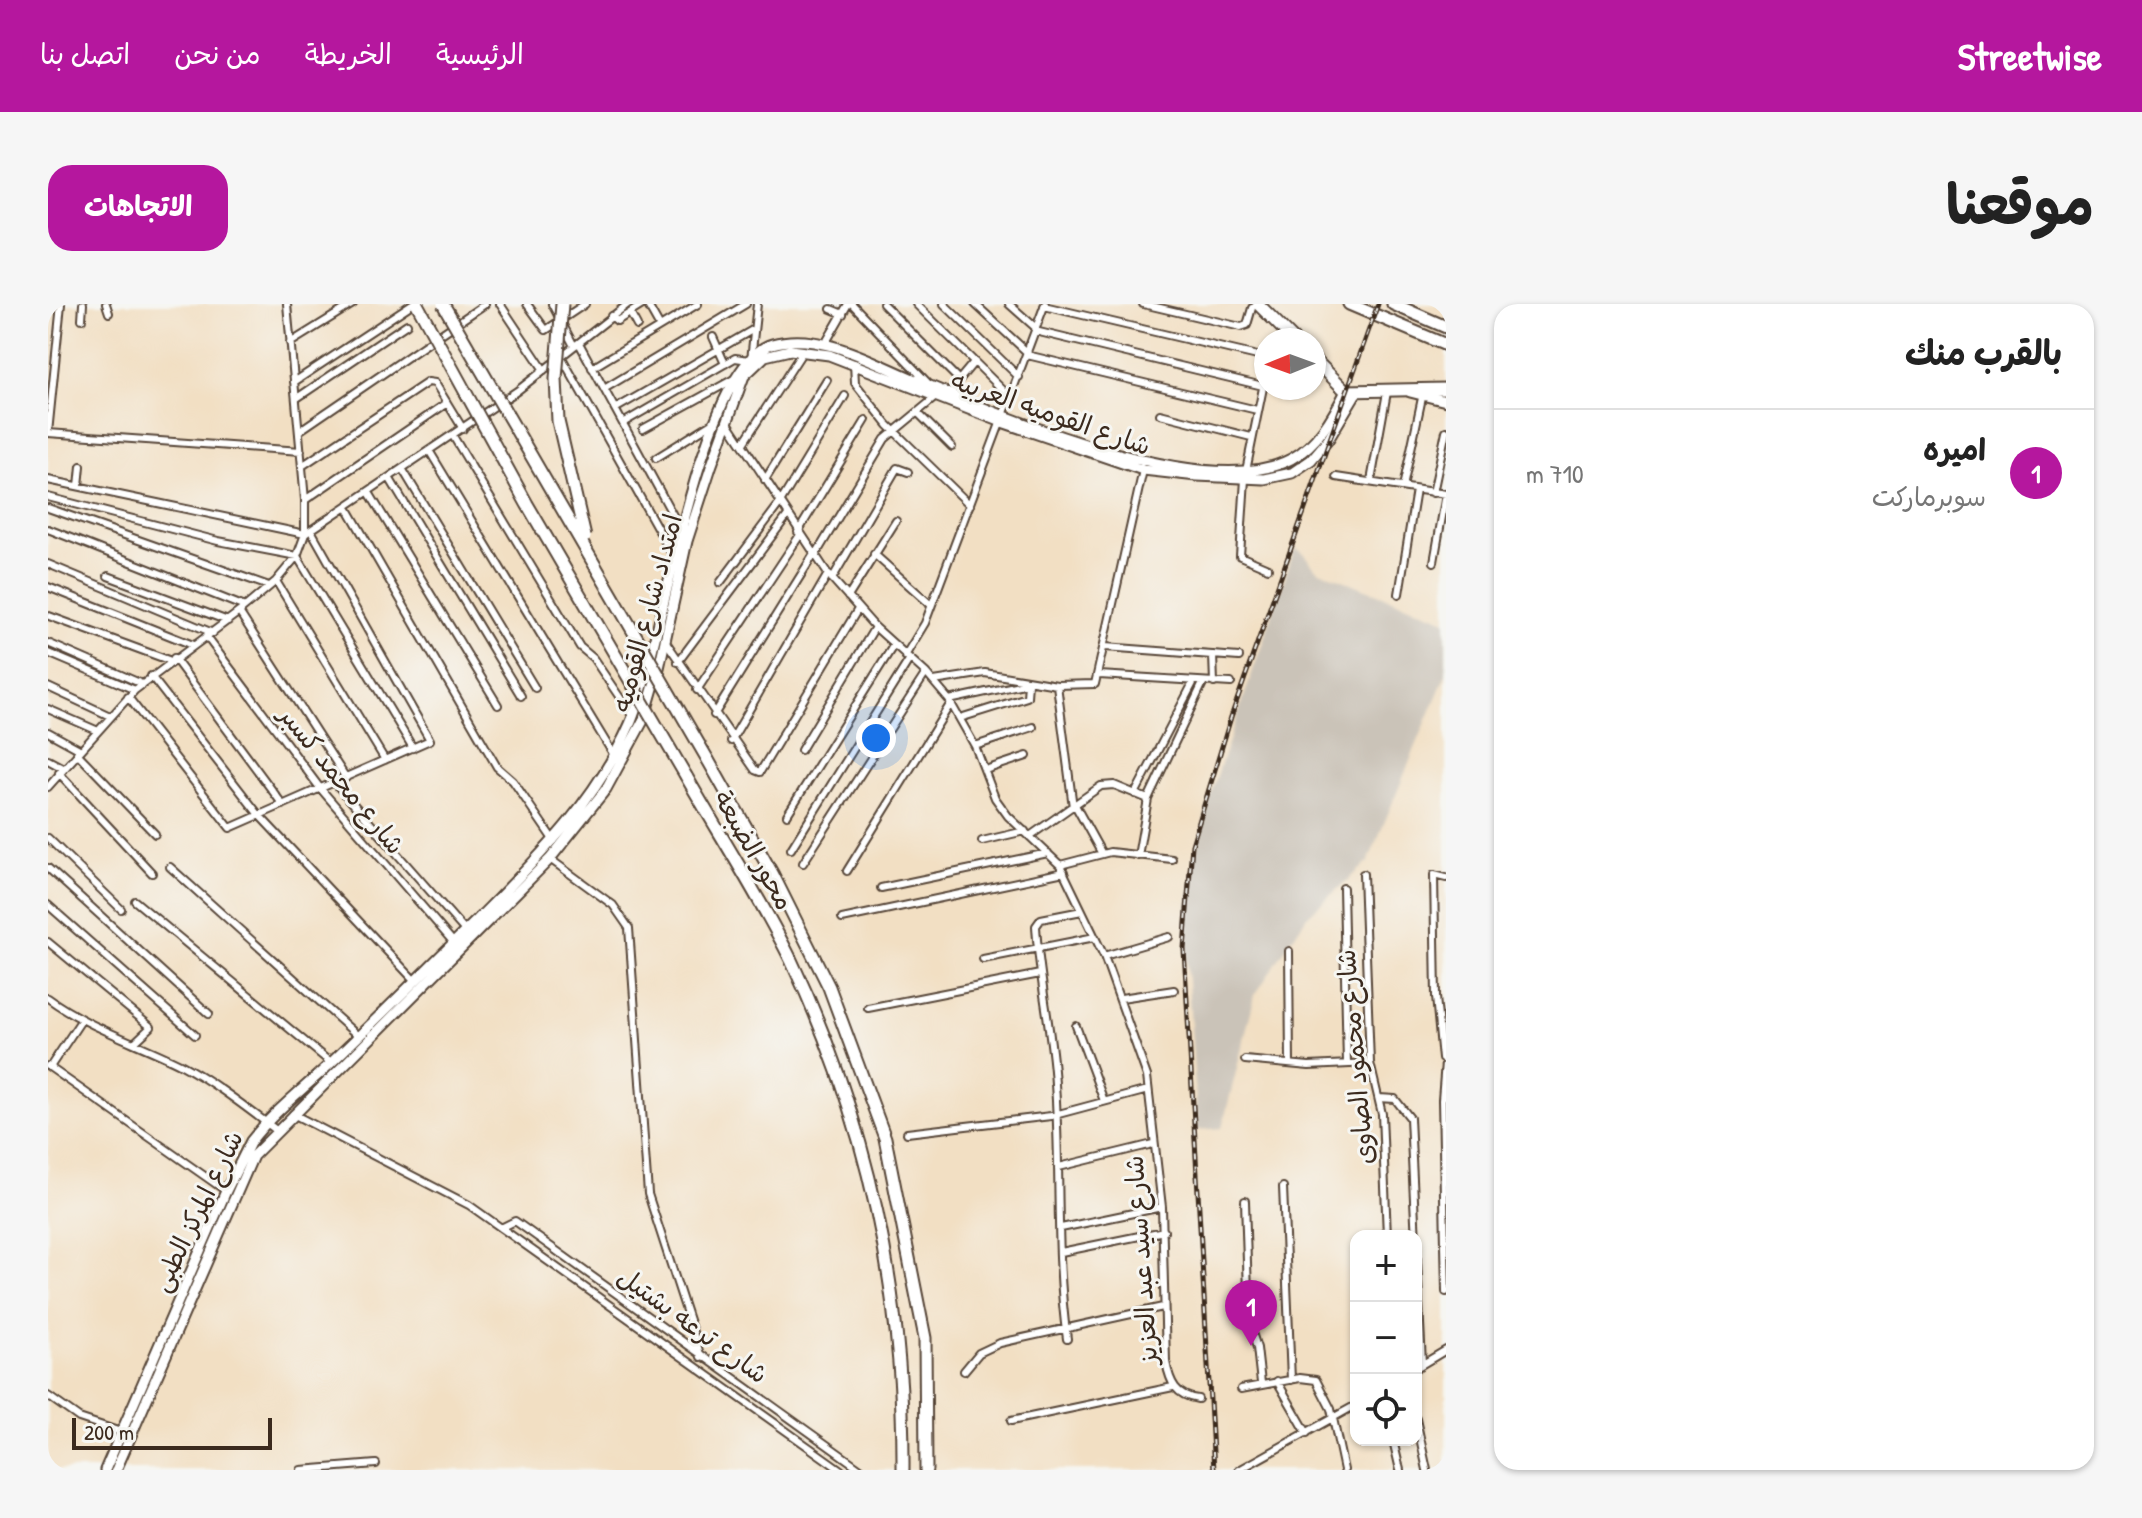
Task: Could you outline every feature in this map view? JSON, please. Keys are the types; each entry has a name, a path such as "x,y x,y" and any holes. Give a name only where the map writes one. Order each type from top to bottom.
{"highway":[{"path":"405,304 427,322"},
{"name":"محور الضبعة","path":"415,304 535,518 784,947 848,1102 879,1217 899,1357 903,1470"},
{"name":"محور الضبعة","path":"443,304 773,875 829,987 885,1138 925,1338 926,1470"},
{"path":"562,304 556,379 558,421 589,553"},
{"path":"1393,304 1446,327"},
{"path":"1252,305 1281,327"},
{"path":"1352,305 1446,345"},
{"path":"1326,370 1351,392 1446,389"}],"street":[{"path":"61,304 48,433 301,451"},
{"path":"82,319 83,304"},
{"path":"106,304 109,313"},
{"path":"128,697 230,828 429,741 430,737 308,533 287,307 297,304"},
{"path":"290,343 353,304"},
{"path":"294,382 415,304"},
{"path":"299,431 485,304"},
{"path":"500,304 544,370"},
{"path":"527,304 543,329 561,321 583,304"},
{"path":"552,304 604,389 681,530"},
{"path":"48,787 96,730 151,676 228,621 276,581 297,556 308,533 463,429 628,304"},
{"path":"611,316 615,321 646,304 660,327"},
{"path":"592,368 698,304"},
{"path":"604,389 746,304"},
{"name":"امتداد شارع القوميه","path":"454,943 554,841 586,802 615,757 633,717 658,630 681,530 722,420 750,361 757,304"},
{"path":"825,344 850,304 931,386"},
{"path":"883,304 959,380"},
{"path":"916,304 1011,398"},
{"path":"944,304 1019,377"},
{"path":"975,304 1027,354 1257,410"},
{"path":"1009,304 1036,330 1254,384"},
{"path":"1143,304 1241,327 1247,325 1252,305"},
{"path":"791,849 907,658 931,605 1045,305 1254,355"},
{"path":"831,309 843,314"},
{"path":"630,313 637,326"},
{"path":"297,398 407,324"},
{"path":"615,409 754,329"},
{"path":"713,337 725,364"},
{"name":"شارع القوميه العربيه","path":"750,361 770,344 825,344 931,386 943,394"},
{"path":"744,442 804,350"},
{"name":"شارع القوميه العربيه","path":"750,361 771,353 804,350 854,363 1143,470 1245,475 1278,465 1302,452 1321,433 1351,392"},
{"path":"561,356 673,556"},
{"path":"623,423 738,357 750,361"},
{"name":"امتداد شارع القوميه","path":"446,964 550,859 597,802 632,743 652,694 687,541 734,379 750,361"},
{"path":"714,715 885,439 943,394 974,362"},
{"path":"854,363 855,383 970,505"},
{"path":"643,429 734,379"},
{"path":"765,480 827,380"},
{"path":"302,466 428,382 435,383 463,429"},
{"path":"1371,481 1387,392"},
{"path":"1403,487 1423,392 1446,401"},
{"path":"720,583 780,503 845,396"},
{"path":"1260,400 1245,475 1240,556 1268,568"},
{"path":"305,500 447,403"},
{"path":"918,413 952,447"},
{"path":"1160,414 1251,437"},
{"name":"شارع القوميه العربيه","path":"1004,418 1153,463 1245,475"},
{"path":"656,458 722,420"},
{"name":"شارع سيد عبد العزيز","path":"722,420 744,442 799,533 830,576 893,646 926,673 950,701 975,746 1001,808 1062,869 1104,956 1144,1062 1164,1231 1166,1362 1173,1387 1198,1399"},
{"path":"697,690 799,533 866,420"},
{"path":"1433,493 1446,431"},
{"path":"453,436 580,647 593,658 633,717"},
{"path":"430,452 615,757"},
{"path":"79,486 81,466"},
{"path":"731,741 897,468 908,472"},
{"path":"403,470 535,688"},
{"path":"934,681 985,673 1028,683 1092,686 1099,675 1143,470"},
{"path":"1336,477 1446,494 1434,562"},
{"path":"390,479 521,696"},
{"path":"48,480 308,533"},
{"path":"1399,594 1416,490"},
{"path":"370,494 498,705"},
{"path":"48,497 218,541 297,556 413,748"},
{"path":"48,508 269,586"},
{"path":"348,509 497,767 513,781 554,841"},
{"path":"678,662 788,515"},
{"path":"848,597 896,521"},
{"path":"48,529 242,610 346,778"},
{"path":"874,554 931,605"},
{"path":"48,564 209,634"},
{"path":"108,576 228,621"},
{"path":"276,581 385,760"},
{"path":"48,587 193,645"},
{"path":"658,630 731,741 755,770 762,770 858,609"},
{"path":"49,616 172,659 283,805"},
{"path":"801,750 875,627"},
{"name":"شارع محمد كسبر","path":"209,634 320,788 454,943"},
{"path":"48,643 139,687"},
{"path":"787,815 893,646"},
{"path":"1105,647 1239,657"},
{"path":"48,653 139,687"},
{"path":"1213,655 1214,683"},
{"path":"803,863 926,673"},
{"path":"1099,675 1231,683"},
{"path":"151,676 259,815 415,981"},
{"path":"847,871 950,701 1028,683"},
{"path":"960,718 1027,697 1028,683"},
{"path":"1135,794 1193,683"},
{"path":"1138,856 1148,799 1203,683"},
{"path":"1057,685 1074,806 1102,854"},
{"path":"48,687 110,716"},
{"path":"48,709 96,730"},
{"path":"975,746 1033,727"},
{"path":"48,732 78,751 155,834"},
{"path":"985,770 1027,756"},
{"path":"48,760 152,873"},
{"path":"335,783 465,931"},
{"path":"982,841 1027,833 1109,784 1148,799"},
{"path":"48,838 121,909"},
{"path":"842,919 1062,869 1102,854 1119,852 1172,859"},
{"path":"881,888 1048,853"},
{"path":"550,859 613,905 629,928 648,1194 701,1357"},
{"path":"170,867 358,1036"},
{"path":"48,868 209,1014"},
{"name":"شارع محمود الصاوى","path":"1363,874 1370,1063 1379,1098 1387,1230"},
{"path":"1446,878 1434,875 1436,997 1443,1074 1446,1292"},
{"path":"1343,888 1347,1064"},
{"path":"135,901 331,1063"},
{"path":"48,905 195,1035"},
{"path":"1067,1339 1054,1069 1040,974 1038,921 1082,911"},
{"path":"983,959 1095,937"},
{"path":"1104,956 1169,937"},
{"path":"48,942 151,1029 134,1043"},
{"name":"شارع المركز الطبى","path":"116,1470 140,1401 245,1151 267,1122 454,943"},
{"path":"1289,951 1290,1063"},
{"name":"شارع المركز الطبى","path":"105,1470 121,1432 140,1401 243,1174 276,1130 446,964"},
{"path":"868,1008 1040,974"},
{"path":"1121,998 1174,990"},
{"path":"48,998 82,1019 226,1091 276,1130"},
{"path":"82,1019 49,1066 226,1191"},
{"path":"1076,1026 1104,1101"},
{"path":"1443,1074 1446,1050"},
{"path":"48,1051 56,1057"},
{"path":"1245,1060 1315,1066 1370,1063"},
{"path":"907,1133 1056,1114 1148,1090"},
{"path":"1379,1098 1395,1099 1407,1110 1410,1118 1417,1302"},
{"name":"شارع ترعه بشتيل","path":"293,1114 449,1194 841,1470"},
{"path":"1059,1167 1153,1144"},
{"path":"1283,1187 1291,1380"},
{"path":"1245,1201 1249,1323 1257,1348 1261,1383"},
{"path":"1061,1228 1162,1207"},
{"name":"شارع ترعه بشتيل","path":"501,1228 507,1222 515,1221 862,1470"},
{"path":"1061,1252 1164,1231"},
{"path":"964,1371 973,1358 992,1345 1163,1307"},
{"path":"1422,1364 1446,1352"},
{"path":"1241,1389 1291,1380 1311,1379 1321,1384 1344,1470"},
{"path":"1277,1381 1307,1433"},
{"path":"1011,1421 1173,1387"},
{"path":"48,1396 79,1418 121,1432"},
{"path":"1243,1468 1350,1409"},
{"path":"1394,1446 1400,1470"},
{"path":"1422,1446 1427,1470"},
{"path":"301,1470 376,1464"}],"shaded area":[{"path":"1295,548 1317,570 1446,620 1446,674 1368,862 1307,916 1255,995 1222,1128 1198,1130 1186,951 1186,913 1197,846 1208,802"}],"railway":[{"path":"1214,1470 1184,949 1192,845 1231,717 1378,304"}],"place":[{"name":"اميره","path":"1251,1346"}]}
